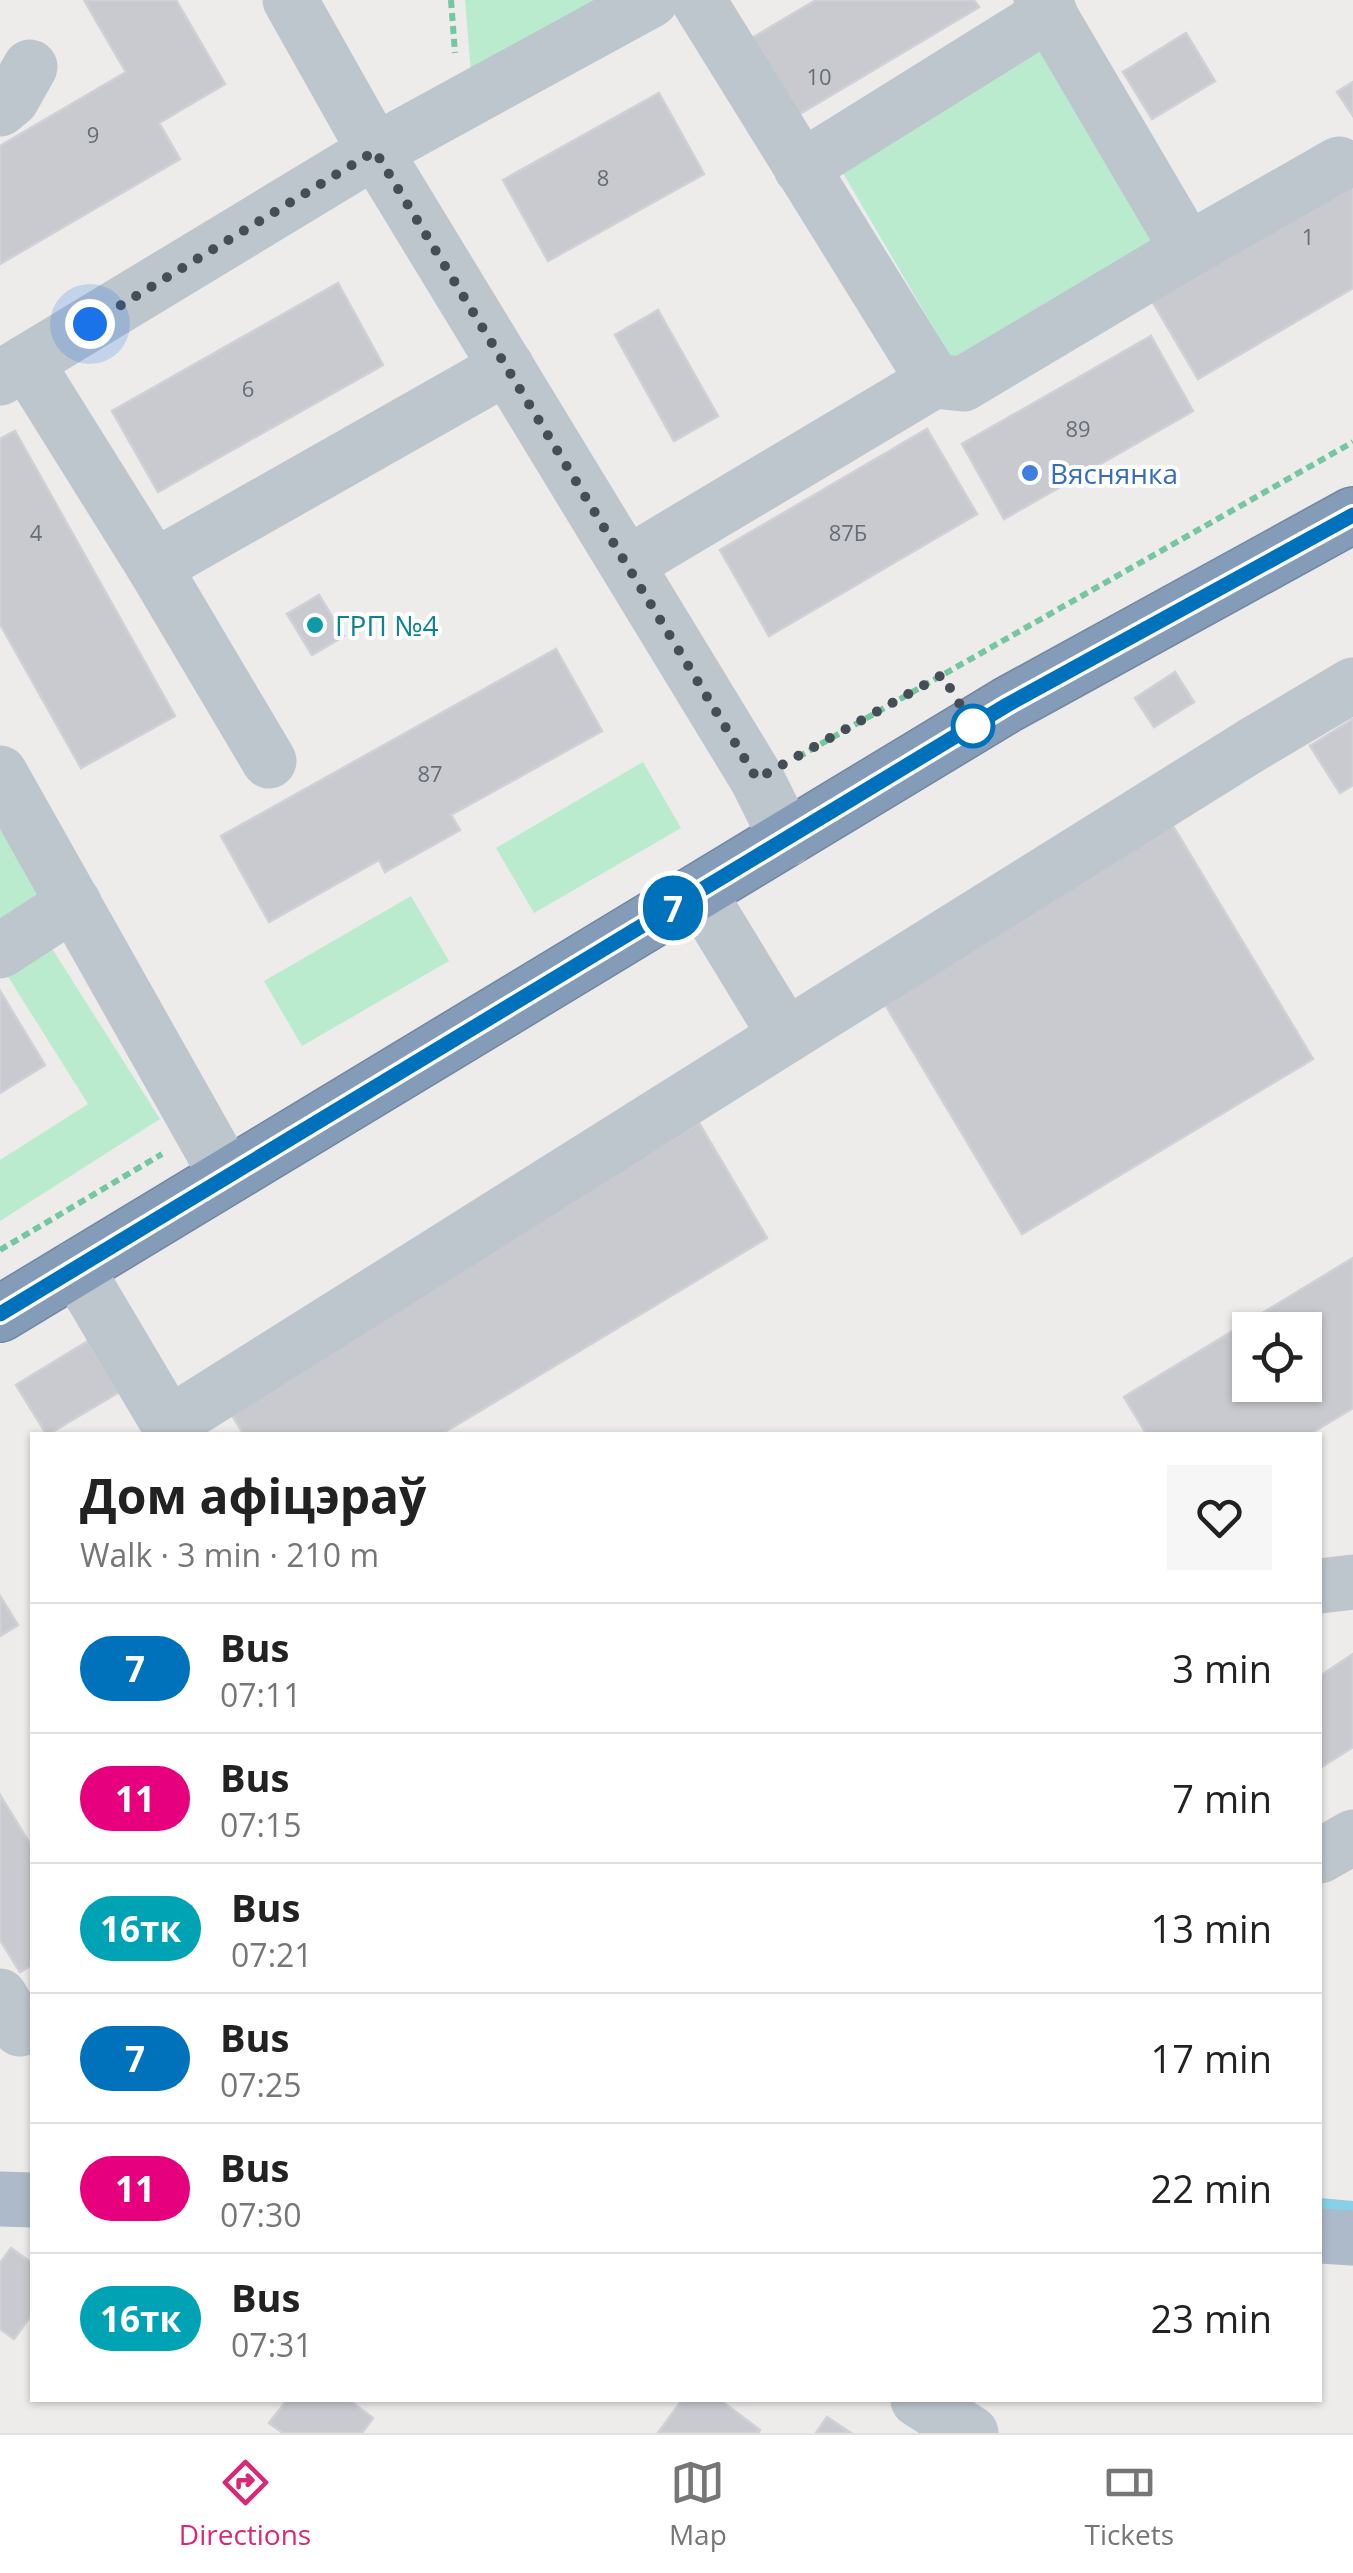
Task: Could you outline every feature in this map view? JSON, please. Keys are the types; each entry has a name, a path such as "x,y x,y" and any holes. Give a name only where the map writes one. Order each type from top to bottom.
{"highway":[{"path":"0,1314 1007,705 1353,516"}],"main road":[{"path":"0,2200 30,2200"},
{"path":"1322,2236 1353,2238"}],"street":[{"path":"290,0 375,151 757,779 787,839"},
{"path":"269,761 154,567 13,370 375,151 651,0"},
{"path":"698,0 934,381"},
{"path":"801,168 1046,6 1188,250"},
{"path":"627,564 934,381 963,384 1339,164"},
{"path":"154,567 507,367"},
{"path":"76,1268 172,1430 786,1036 1353,685"},
{"path":"0,774 227,1176"},
{"path":"699,892 786,1036"},
{"path":"0,951 74,904"},
{"path":"1322,1586 1353,1582"},
{"path":"1322,1855 1353,1837"},
{"path":"921,2402 971,2433"}],"path":[{"path":"757,779 1353,442"}],"green space":[{"path":"465,0 595,0 471,74"},
{"path":"1041,47 1161,249 957,368 840,168"},
{"path":"643,762 681,828 534,913 496,848"},
{"path":"0,802 48,892 0,923"},
{"path":"411,896 449,961 302,1046 264,981"},
{"path":"46,939 160,1119 0,1221 0,1160 88,1104 2,967"}],"building":[{"path":"84,0 176,0 225,84 159,123 180,159 0,264 0,146 126,72"},
{"path":"816,0 974,0 979,7 798,115 752,38"},
{"path":"1186,33 1215,81 1152,119 1123,72"},
{"path":"1353,82 1353,116 1337,92"},
{"path":"659,93 704,174 548,261 503,180"},
{"path":"1353,183 1353,288 1198,379 1152,301"},
{"path":"338,283 383,365 158,492 112,411"},
{"path":"658,310 718,416 674,441 615,335"},
{"path":"1151,336 1193,411 1004,519 962,444"},
{"path":"927,429 977,514 769,636 720,550"},
{"path":"15,431 175,716 81,768 0,624 0,439"},
{"name":"ГРП №4","path":"319,595 344,636 312,655 287,614"},
{"path":"556,649 602,731 451,815 460,830 385,872 379,860 269,922 221,836"},
{"path":"1175,672 1194,702 1154,727 1135,698"},
{"path":"1353,719 1353,785 1340,793 1310,746"},
{"path":"1167,816 1313,1059 1022,1234 877,991"},
{"path":"0,991 45,1065 0,1093"},
{"path":"699,1123 767,1238 445,1432 242,1432 227,1407"},
{"path":"1353,1258 1353,1408 1313,1432 1145,1432 1124,1397 1232,1331 1232,1402 1322,1402 1322,1312 1264,1312"},
{"path":"88,1341 119,1392 52,1432 45,1432 16,1385"},
{"path":"0,1596 18,1625 0,1636"},
{"path":"1353,1654 1353,1747 1322,1767 1322,1675"},
{"path":"0,1795 30,1844 30,1966 20,1972 0,1940"},
{"path":"11,2248 30,2262 30,2317 14,2339 0,2329 0,2263"},
{"path":"285,2402 352,2402 373,2418 362,2433 283,2433 269,2423"},
{"path":"681,2402 723,2402 760,2430 758,2433 658,2433"},
{"path":"827,2417 851,2433 816,2433"}],"waterway":[{"path":"1322,2204 1353,2207"}],"bus line":[{"name":"7","path":"0,1314 1007,705 1353,515"}],"place":[{"name":"Вяснянка","path":"1030,473"},
{"name":"ГРП №4","path":"315,625"}],"route":[{"path":"90,324 375,151 757,779 942,675 973,726"}]}
